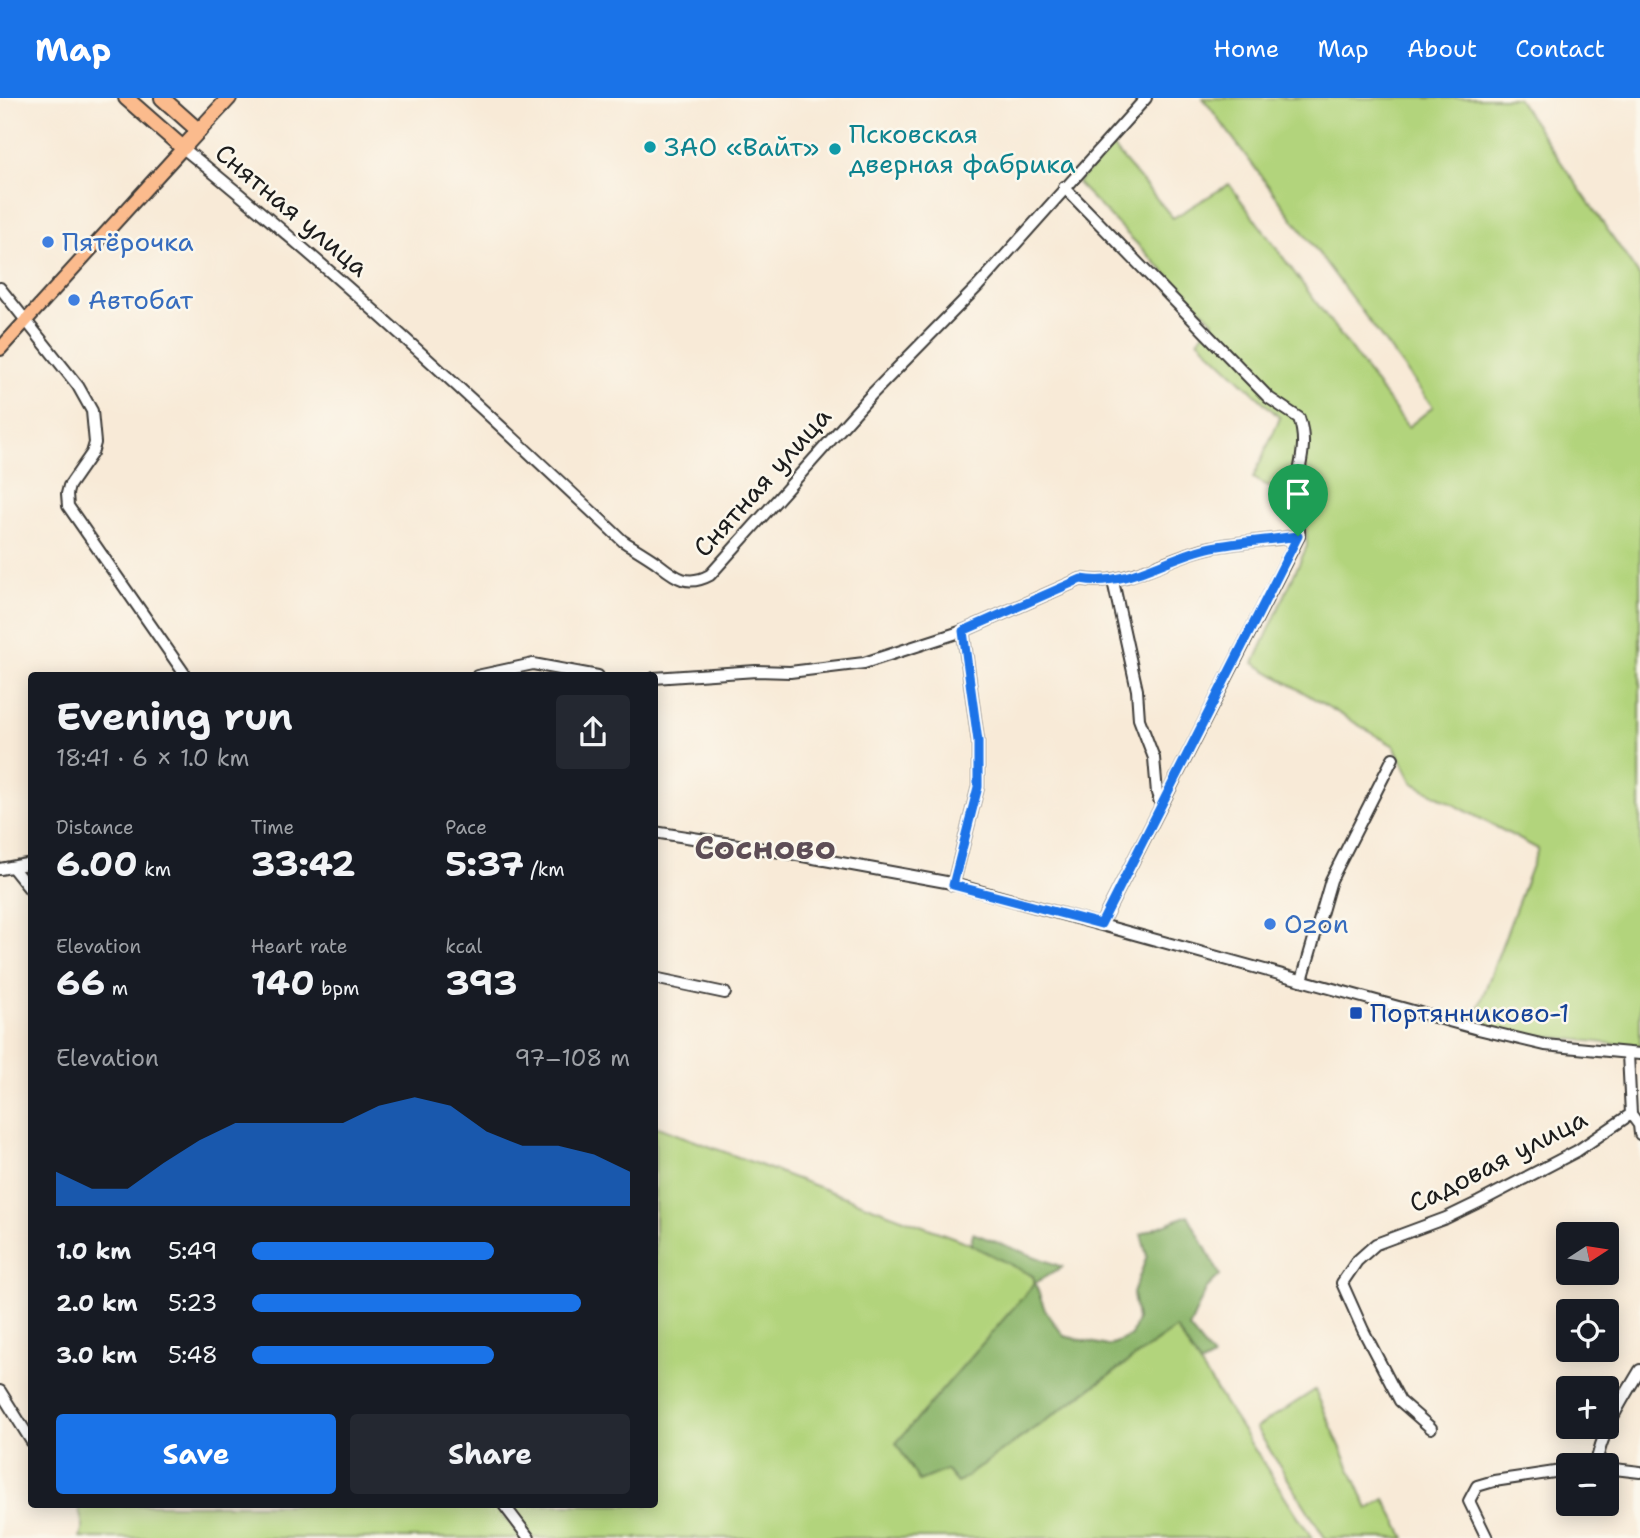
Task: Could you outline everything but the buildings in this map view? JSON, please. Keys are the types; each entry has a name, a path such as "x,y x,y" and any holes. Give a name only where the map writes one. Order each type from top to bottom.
{"highway":[{"path":"127,98 183,148 229,98"},
{"path":"162,98 199,131"}],"main road":[{"path":"0,349 183,148"}],"street":[{"name":"Снятная улица","path":"183,148 256,207 415,345 623,541 655,561 676,579 696,581 710,575 872,394 978,286 1146,98"},
{"path":"1064,187 1269,398 1299,418 1304,438 1296,501 1300,524 1298,536 1161,805 1106,925"},
{"path":"0,288 78,386 92,411 96,443 69,486 68,506 183,672"},
{"path":"658,678 756,671 790,672 864,663 963,631 1081,579 1095,582 1113,581 1212,547 1298,536"},
{"path":"1113,581 1137,690 1139,719 1154,758 1157,793 1161,805"},
{"path":"953,885 978,787 978,741 963,631"},
{"path":"496,672 533,664 576,672"},
{"path":"1302,980 1331,880 1393,758"},
{"path":"658,833 764,849 953,885 1451,1022 1545,1045 1634,1054 1631,1114 1640,1125 1640,1134"},
{"path":"0,869 28,864"},
{"path":"12,867 28,887"},
{"path":"658,979 725,993"},
{"name":"Садовая улица","path":"1431,1428 1400,1401 1342,1283 1357,1261 1376,1244 1446,1218 1479,1202 1577,1151 1631,1114"},
{"path":"1598,1453 1609,1426 1640,1370"},
{"path":"0,1391 28,1436"},
{"path":"1619,1470 1640,1472"},
{"path":"1487,1538 1469,1501 1477,1486 1493,1481 1556,1473"},
{"path":"505,1508 529,1538"}],"green space":[{"path":"1203,98 1517,98 1640,277 1640,1047 1509,1032 1474,1020 1538,849 1413,783 1394,746 1254,663 1307,546 1304,495 1292,499 1253,478 1280,418 1198,340 1213,321 1077,183 1112,146 1173,218 1229,184 1408,427 1433,407"},
{"path":"658,1127 971,1244 1033,1276 1035,1283 946,1470 957,1483 1176,1328 1312,1538 533,1538 510,1508 658,1508"},
{"path":"1188,1215 1220,1275 1206,1289 1189,1328 1213,1358 1200,1365 1176,1328 957,1483 946,1470 919,1481 896,1443 1035,1283 1045,1310 1064,1336 1108,1346 1131,1336 1137,1320 1133,1293 1147,1256 1141,1234"},
{"path":"973,1233 1062,1267 1035,1283 1033,1276 971,1245"},
{"path":"1315,1390 1368,1509 1385,1499 1405,1538 1325,1538 1256,1428"},
{"path":"79,1508 497,1508 521,1538 80,1538 83,1526"}],"place":[{"name":"ЗАО «Вайт»","path":"650,147"},
{"name":"Псковская дверная фабрика","path":"835,149"},
{"name":"Пятёрочка","path":"48,242"},
{"name":"Автобат","path":"74,300"},
{"name":"Ozon","path":"1270,924"},
{"name":"Портянниково-1","path":"1356,1013"}],"district":[{"name":"Сосново","path":"765,847"}],"route":[{"path":"1298,536 1101,924 953,885 978,787 978,741 963,631 1081,579 1095,582 1113,581 1212,547 1298,536"}]}
